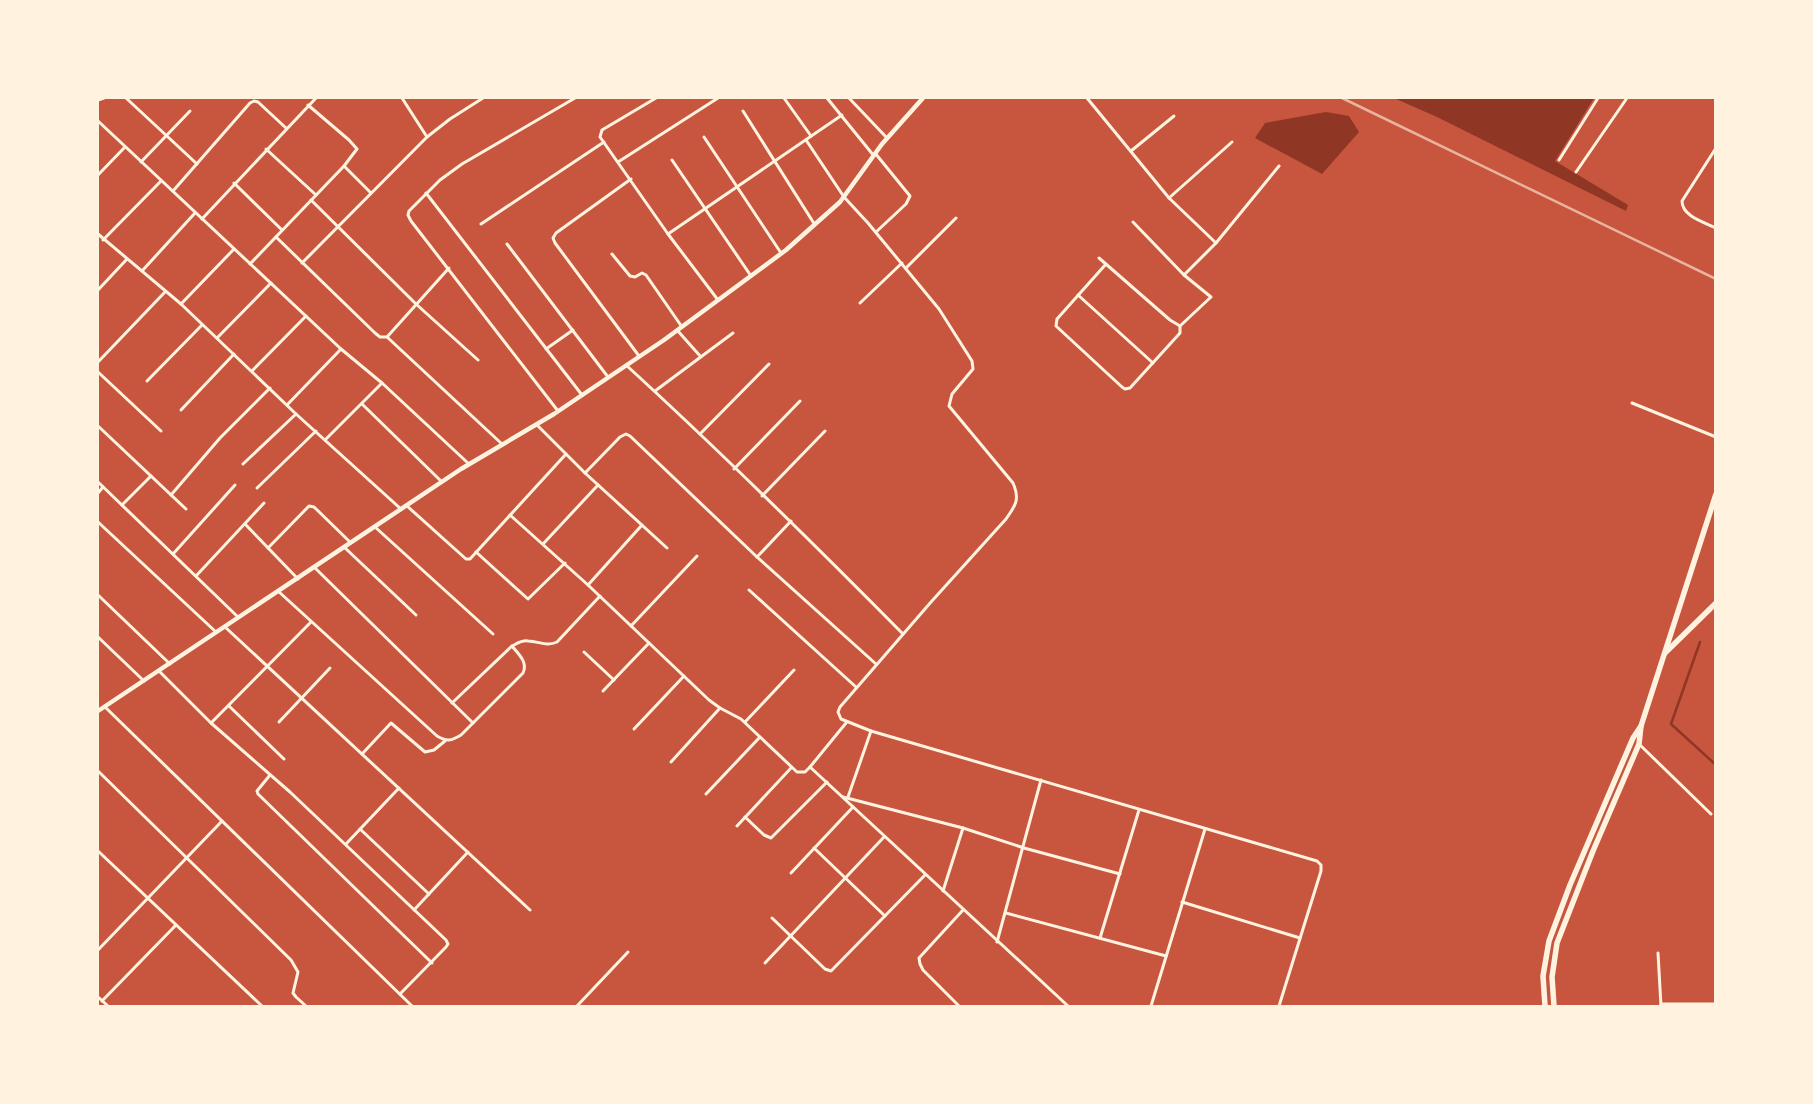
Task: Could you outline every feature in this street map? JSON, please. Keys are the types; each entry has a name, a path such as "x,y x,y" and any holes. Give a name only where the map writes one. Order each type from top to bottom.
{"main road":[{"path":"1554,1006 1552,977 1557,943 1578,888 1639,744 1641,726 1716,494"},
{"path":"1665,653 1716,602"},
{"path":"1545,1006 1544,976 1549,941 1570,886 1633,738 1641,726"},
{"path":"1544,976 1552,977"}],"street":[{"path":"98,100 104,98"},
{"path":"126,98 198,164"},
{"path":"202,219 266,148 316,98"},
{"path":"403,98 427,137"},
{"path":"302,263 427,137 450,119 483,98"},
{"path":"558,411 409,218 409,211 426,192 462,164 575,98"},
{"path":"656,98 602,130 600,137 668,234 718,300"},
{"path":"618,162 718,98"},
{"path":"784,98 811,136"},
{"path":"827,98 910,196 906,204 876,232"},
{"path":"849,98 887,138"},
{"path":"412,1006 222,821 100,709 442,482 582,395 679,328 782,253 844,197 874,154 922,98"},
{"path":"1087,98 1169,198 1216,243"},
{"path":"1559,160 1598,98"},
{"path":"1576,172 1627,98"},
{"path":"172,191 198,164 250,103 258,102 286,128"},
{"path":"250,264 356,152 356,146 308,105"},
{"path":"141,162 190,111"},
{"path":"743,112 815,224"},
{"path":"668,234 842,115"},
{"path":"1131,151 1174,116"},
{"path":"98,121 341,349 382,383 470,464"},
{"path":"704,137 782,253"},
{"path":"806,140 844,197 876,232 948,320 974,365 973,369 952,394 950,406 1013,483 1018,494 1016,506 1006,519 840,707 838,712 841,719 846,723 871,731 1312,859 1320,865 1320,871 1279,1006"},
{"path":"481,224 604,142"},
{"path":"1169,198 1232,142"},
{"path":"98,176 125,147"},
{"path":"266,148 316,195"},
{"path":"1716,148 1682,201 1682,207 1686,212 1716,228"},
{"path":"672,160 751,276"},
{"path":"344,166 371,193"},
{"path":"1184,275 1216,243 1279,166"},
{"path":"631,180 556,233 554,238 555,243 639,356"},
{"path":"104,240 162,181"},
{"path":"234,184 282,230"},
{"path":"426,192 582,395"},
{"path":"311,200 337,228 416,304 478,360"},
{"path":"142,271 196,213"},
{"path":"906,268 956,218"},
{"path":"1106,264 1057,319 1056,326 1127,390 1180,333 1180,326 1211,297 1184,275 1133,222"},
{"path":"98,234 181,304 296,414 401,509"},
{"path":"276,237 375,333 380,337 387,337 502,445"},
{"path":"507,244 608,377"},
{"path":"181,304 234,249"},
{"path":"612,254 630,276 635,277 642,273 646,276 679,328 701,357"},
{"path":"1099,258 1170,320 1180,326"},
{"path":"98,290 127,259"},
{"path":"860,303 902,263"},
{"path":"387,337 449,268"},
{"path":"217,338 271,283"},
{"path":"98,362 166,292"},
{"path":"1078,295 1153,363"},
{"path":"252,371 306,316"},
{"path":"147,381 202,325"},
{"path":"546,349 573,330"},
{"path":"655,391 734,333"},
{"path":"287,405 341,349"},
{"path":"181,410 234,354"},
{"path":"700,434 769,364"},
{"path":"626,365 700,434 762,496 791,521 903,634"},
{"path":"98,372 161,431"},
{"path":"325,440 382,383"},
{"path":"171,495 220,438 270,388"},
{"path":"734,469 800,401"},
{"path":"1632,403 1716,437"},
{"path":"362,404 442,482"},
{"path":"243,464 296,414"},
{"path":"536,424 585,473 667,548"},
{"path":"98,426 186,510"},
{"path":"257,488 316,431"},
{"path":"762,496 824,431"},
{"path":"585,473 620,437 626,434 876,664"},
{"path":"407,506 466,559 470,559 566,454"},
{"path":"122,505 151,476"},
{"path":"98,482 239,618"},
{"path":"173,554 235,485"},
{"path":"544,544 598,485"},
{"path":"98,493 103,487"},
{"path":"196,576 264,504"},
{"path":"268,548 309,506 314,507 350,542"},
{"path":"510,515 565,563 648,643 720,708 745,722 791,768 801,773 810,767 846,723"},
{"path":"757,556 791,521"},
{"path":"98,522 217,633"},
{"path":"245,524 298,579"},
{"path":"588,585 642,525"},
{"path":"375,527 493,634"},
{"path":"344,546 416,615"},
{"path":"476,552 528,599 565,563"},
{"path":"631,626 697,556"},
{"path":"314,567 473,723"},
{"path":"749,590 856,687"},
{"path":"278,591 437,736 445,741"},
{"path":"98,594 170,664"},
{"path":"452,703 512,646 522,641 530,640 551,645 557,642 600,596"},
{"path":"211,723 311,622"},
{"path":"224,627 530,910"},
{"path":"98,637 144,681"},
{"path":"603,692 648,643"},
{"path":"362,754 391,723 425,752 434,750 445,741 452,740 460,735 523,674 525,663 512,646"},
{"path":"584,652 614,680"},
{"path":"279,722 330,668"},
{"path":"745,722 794,670"},
{"path":"159,671 211,723 346,844 446,940 448,944 432,963 400,994"},
{"path":"634,729 684,676"},
{"path":"229,706 284,759"},
{"path":"671,762 720,708"},
{"path":"848,797 871,731"},
{"path":"706,794 760,737"},
{"path":"1639,744 1711,814"},
{"path":"810,767 1068,1006"},
{"path":"737,826 791,768"},
{"path":"98,771 291,960 298,972 293,993 306,1006"},
{"path":"270,775 258,787 258,794 432,963"},
{"path":"997,942 1042,780"},
{"path":"745,817 764,835 771,838 826,782"},
{"path":"346,844 399,788"},
{"path":"843,797 963,828 1024,848 1120,874"},
{"path":"791,873 853,806"},
{"path":"1100,938 1139,810"},
{"path":"98,950 222,821"},
{"path":"943,891 963,828"},
{"path":"360,829 429,894"},
{"path":"1151,1006 1206,829"},
{"path":"765,963 884,837"},
{"path":"814,848 885,916"},
{"path":"98,852 262,1006"},
{"path":"414,910 468,852"},
{"path":"772,918 830,972 925,875"},
{"path":"1182,902 1300,938"},
{"path":"959,1006 924,970 920,964 920,958 963,910"},
{"path":"1006,912 1166,956"},
{"path":"102,1001 176,925"},
{"path":"577,1006 628,952"},
{"path":"1658,953 1661,1005 1716,1004"},
{"path":"98,997 108,1006"}],"shaded area":[{"path":"1394,98 1594,98 1555,161 1628,205 1626,211 1437,117"},
{"path":"1326,112 1349,116 1359,132 1322,174 1255,138 1265,123"}],"waterway":[{"path":"1700,642 1671,724 1716,765"}],"railway":[{"path":"1342,98 1716,279"}]}
